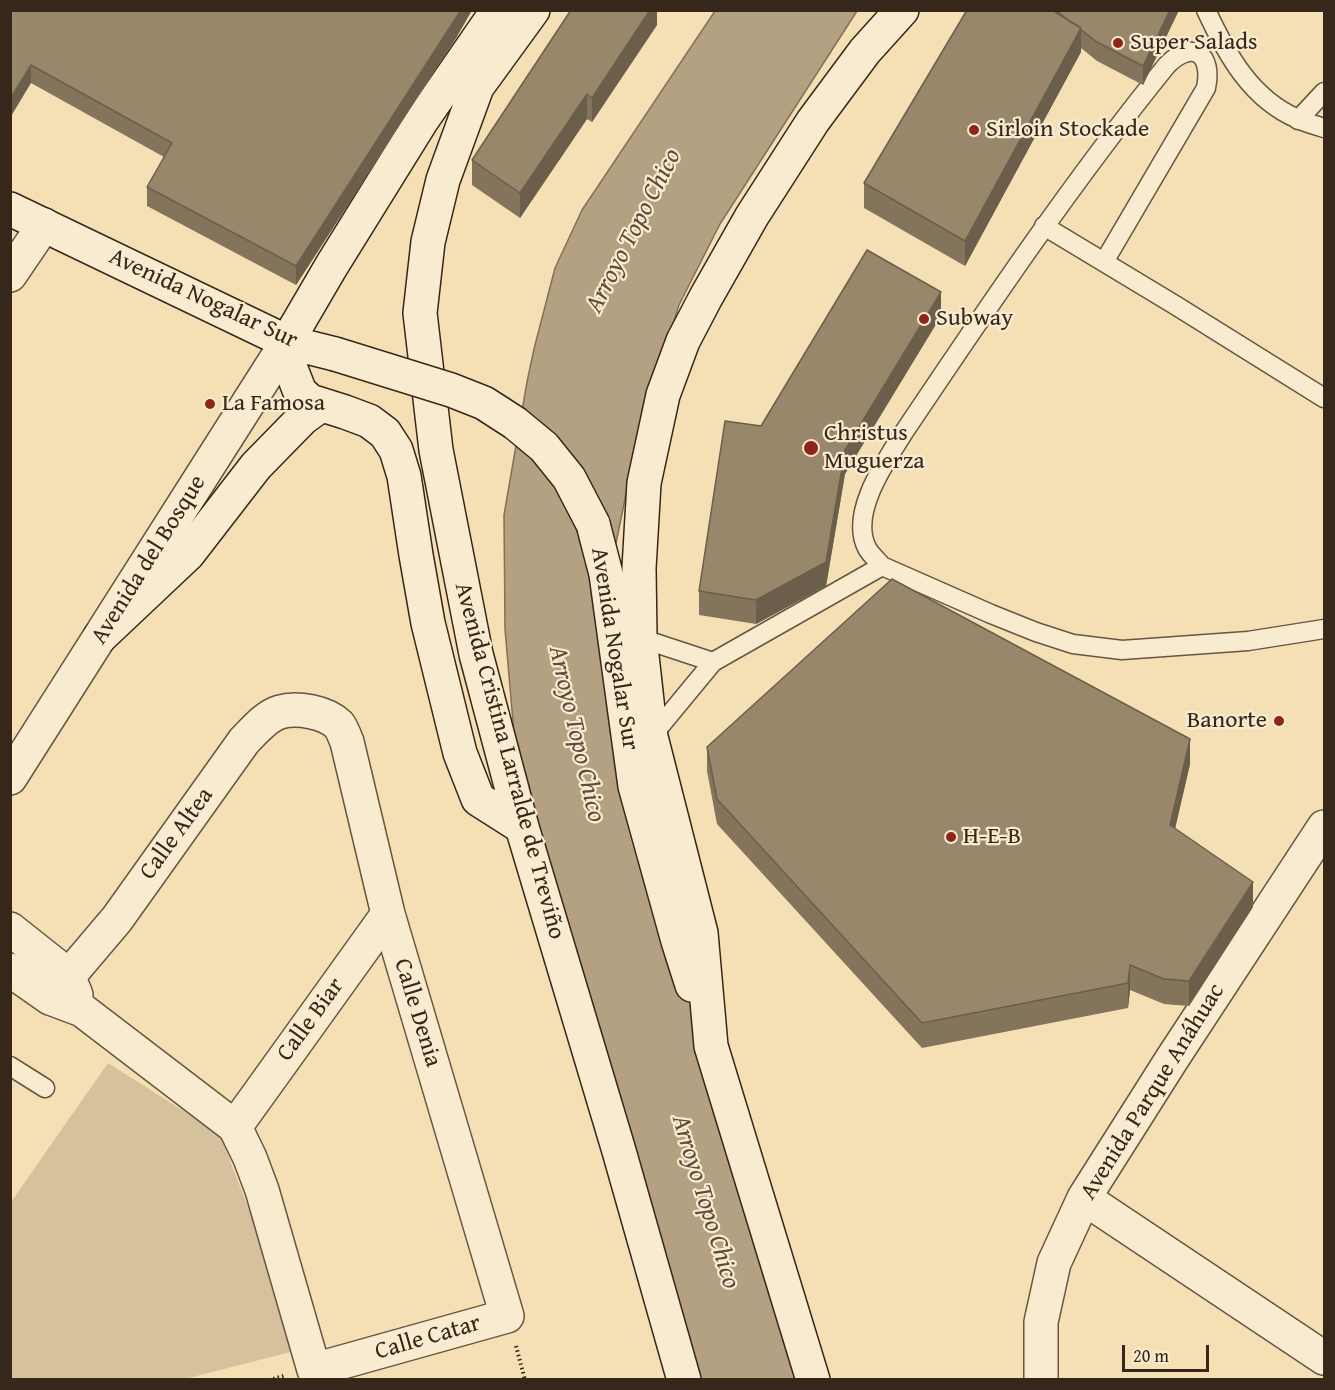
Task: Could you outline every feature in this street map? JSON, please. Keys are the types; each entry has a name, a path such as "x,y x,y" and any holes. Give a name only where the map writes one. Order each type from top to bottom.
{"main road":[{"name":"Avenida del Bosque","path":"10,778 287,342 422,120 498,10"},
{"name":"Avenida Cristina Larralde de Treviño","path":"533,10 477,87 443,180 428,242 420,313 436,450 476,654 522,827 616,1140 684,1380"},
{"path":"813,1380 711,1047 701,933 651,736 640,638 639,568 644,483 663,395 683,340 752,216 813,121 865,51 902,10"},
{"name":"Avenida Nogalar Sur","path":"10,209 287,342 335,354 451,390 484,403 515,423 544,447 569,478 593,524 606,574 635,786 678,941 711,1047"},
{"path":"10,275 44,225"},
{"path":"287,342 291,369 300,392 310,401 369,421 385,433 396,450 404,476 428,623 460,753 478,799 522,827"},
{"path":"100,637 188,554 256,466 303,418 321,405"},
{"name":"Calle Altea","path":"59,987 117,919 244,741 260,724 280,712 303,710 325,716"},
{"name":"Calle Denia","path":"325,716 340,726 347,742 388,914 507,1316"},
{"name":"Avenida Parque Anáhuac","path":"1041,1380 1041,1322 1054,1263 1084,1198 1178,1049 1324,827"},
{"name":"Calle Biar","path":"235,1127 388,914"},
{"path":"10,929 59,987 82,1010 235,1127"},
{"path":"10,970 59,987"},
{"name":"Calle Catar","path":"235,1127 262,1190 314,1370 507,1316"},
{"path":"1084,1198 1324,1358"},
{"path":"1318,1380 1324,1369"}],"lane":[{"path":"1206,10 1220,40 1243,76 1260,95 1279,110 1298,120 1324,128"},
{"path":"1104,262 1206,88 1208,66 1202,56 1192,51 1182,53 1167,65 1119,125 1044,226 909,424 882,467 865,506 861,529 867,549 882,566 991,614 1073,644 1122,650 1248,641 1324,629"},
{"path":"1298,120 1324,92"},
{"path":"1044,226 1324,398"},
{"path":"651,736 713,662 882,566"},
{"path":"640,638 713,662"},
{"path":"10,1066 45,1088"}],"shaded area":[{"path":"108,1063 220,1134 302,1349 185,1379 11,1380 11,1202"}],"water":[{"name":"Arroyo Topo Chico","path":"715,11 857,11 720,224 679,305 639,430 600,622 813,1379 684,1380 522,827 505,629 504,515 527,382 555,268 582,210"}],"building":[{"path":"10,10 461,10 296,266 147,187 172,143 31,65 10,99"},
{"path":"571,10 650,10 592,98 587,94 520,193 472,160"},
{"name":"Sirloin Stockade","path":"967,10 1052,10 1081,28 965,241 864,183"},
{"name":"Super Salads","path":"1056,10 1170,10 1143,66 1097,42"},
{"name":"Christus Muguerza","path":"867,250 941,292 845,450 826,562 756,600 699,591 725,421 761,426"},
{"name":"H-E-B","path":"892,579 1190,739 1170,825 1253,882 1189,981 1164,979 1130,965 1128,983 922,1023 717,799 707,747"}],"place":[{"name":"Super Salads","path":"1118,43"},
{"name":"Sirloin Stockade","path":"974,130"},
{"name":"Subway","path":"924,319"},
{"name":"La Famosa","path":"210,404"},
{"name":"Christus Muguerza","path":"811,448"},
{"name":"Banorte","path":"1279,721"},
{"name":"H-E-B","path":"951,837"}]}
